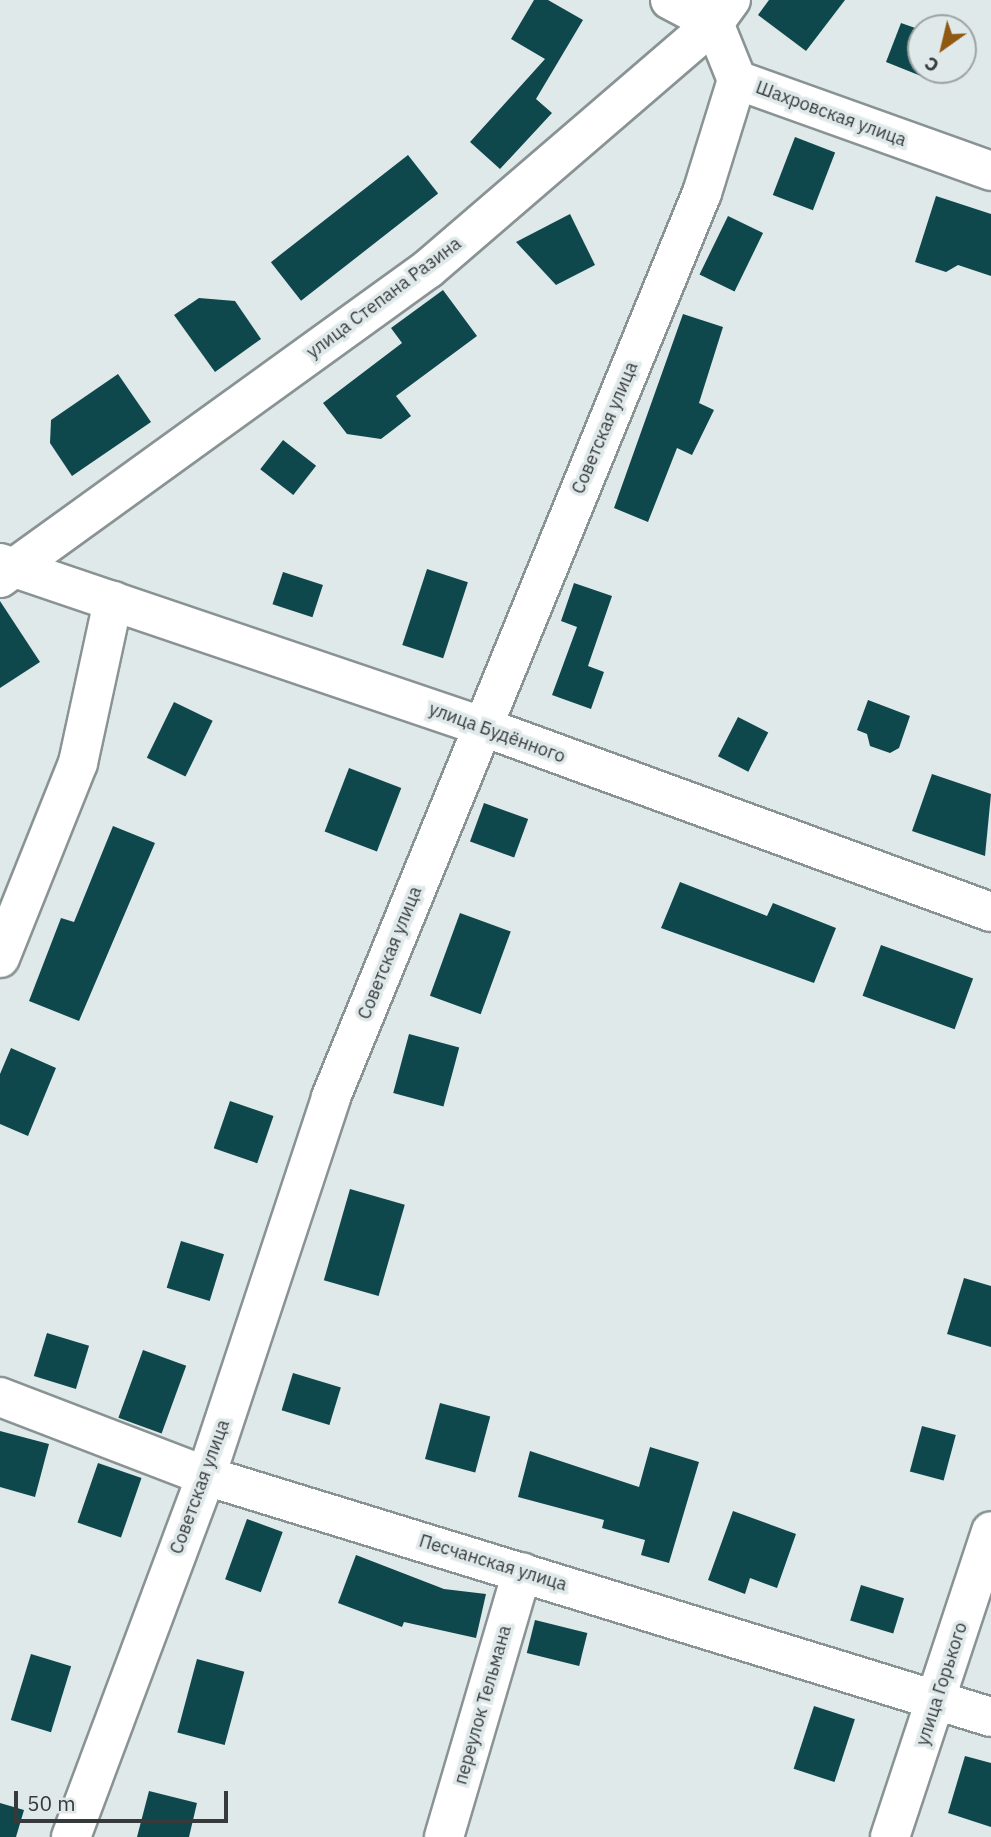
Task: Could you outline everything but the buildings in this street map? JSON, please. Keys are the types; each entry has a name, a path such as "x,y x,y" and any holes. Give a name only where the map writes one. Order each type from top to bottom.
{"street":[{"path":"670,0 723,12"},
{"name":"Шахровская улица","path":"723,12 737,80 991,171"},
{"name":"улица Степана Разина","path":"5,570 428,269 723,12"},
{"name":"Советская улица","path":"71,1837 206,1476 331,1097 702,192 737,80"},
{"name":"улица Будённого","path":"5,570 113,601 481,726 991,912"},
{"path":"0,958 78,763 113,601"},
{"name":"Песчанская улица","path":"0,1397 206,1476 991,1717"},
{"name":"улица Горького","path":"890,1837 938,1699 991,1531"},
{"name":"переулок Тельмана","path":"444,1837 522,1572"}]}
